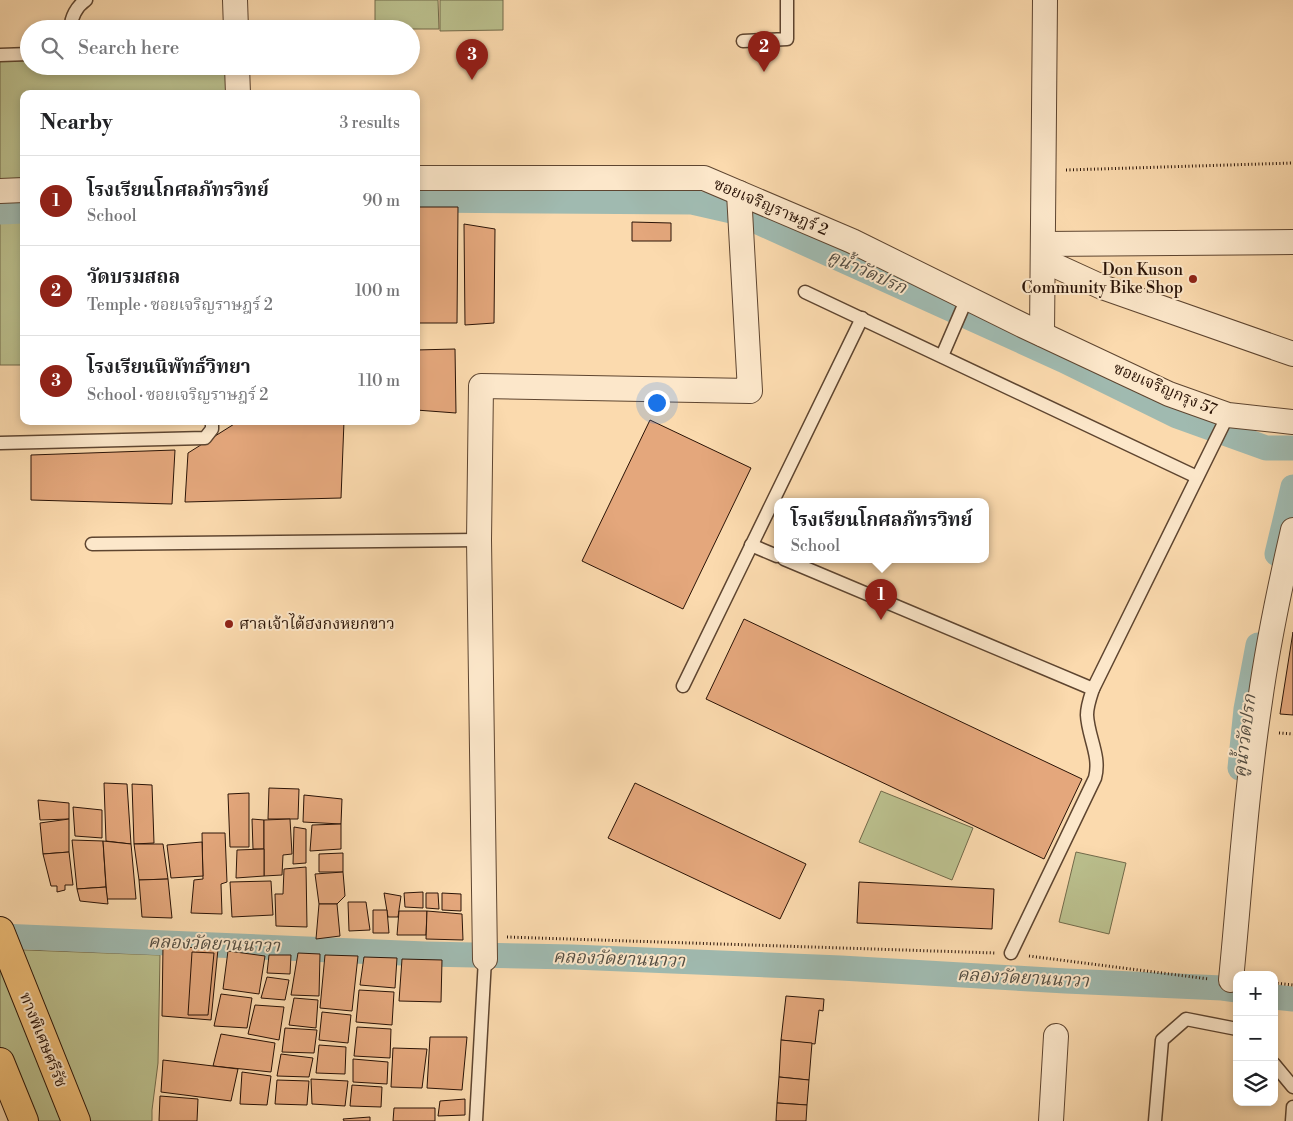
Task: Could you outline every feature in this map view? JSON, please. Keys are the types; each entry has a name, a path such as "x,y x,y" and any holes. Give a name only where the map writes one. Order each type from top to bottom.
{"highway":[{"name":"ทางพิเศษศรีรัช","path":"0,930 76,1121"},
{"path":"0,1062 24,1121"}],"street":[{"path":"235,0 236,20"},
{"path":"1042,334 1045,0"},
{"path":"237,75 238,90"},
{"name":"ซอยเจริญราษฎร์ 2","path":"420,178 704,178 740,199 852,241 966,302 1042,334"},
{"path":"0,191 20,190"},
{"path":"485,959 479,540 481,386 750,391 740,199"},
{"path":"1043,252 1293,242"},
{"path":"1043,252 1102,287 1293,354"},
{"name":"ซอยเจริญกรุง 57","path":"1042,334 1169,394 1226,418 1293,422"},
{"path":"1232,980 1250,776 1260,701 1278,599 1293,530"},
{"path":"1051,1121 1056,1036"}],"lane":[{"path":"72,20 80,4 86,0"},
{"path":"743,41 787,39 786,0"},
{"path":"0,55 20,54"},
{"path":"805,292 1198,477"},
{"path":"942,356 966,302"},
{"path":"775,498 862,318"},
{"path":"1011,953 1096,778 1096,757 1087,714 1093,689 1226,418"},
{"path":"0,443 205,438 212,429 212,425"},
{"path":"683,686 774,500"},
{"path":"92,544 479,540"},
{"path":"752,545 774,555"},
{"path":"794,563 1093,689"},
{"path":"476,1121 485,959"},
{"path":"1155,1121 1162,1040 1186,1019 1233,1028"},
{"path":"1278,1069 1293,1087"},
{"path":"1292,1121 1293,1107"}],"path":[{"path":"1044,170 1293,163"},
{"path":"485,936 1011,953 1206,979"},
{"path":"1278,983 1293,985"}],"green space":[{"path":"375,0 438,0 439,29 420,29 420,20 375,20"},
{"path":"440,0 503,0 503,30 440,31"},
{"path":"20,48 20,75 229,75 230,90 20,90 20,365 0,365 0,49"},
{"path":"881,791 973,828 952,880 859,842"},
{"path":"1076,852 1126,863 1109,934 1059,922"},
{"path":"0,949 160,955 158,1063 152,1121 15,1121 0,1050"}],"building":[{"path":"420,207 458,207 457,323 420,323"},
{"path":"632,222 671,223 671,241 632,241"},
{"path":"464,224 495,229 494,323 465,325"},
{"path":"455,349 456,413 420,410 420,350"},
{"path":"650,420 751,468 683,609 582,561"},
{"path":"233,425 344,425 341,498 185,502 188,453"},
{"path":"175,450 172,504 31,500 31,455"},
{"path":"744,619 1082,779 1044,859 706,699"},
{"path":"1293,632 1293,715 1280,714"},
{"path":"104,783 127,784 131,844 106,841"},
{"path":"635,783 806,864 780,919 608,838"},
{"path":"132,784 152,785 154,843 134,844"},
{"path":"269,788 299,789 298,819 268,819"},
{"path":"249,793 249,847 230,847 228,794"},
{"path":"304,795 342,799 341,824 303,822"},
{"path":"38,800 69,803 69,819 40,820"},
{"path":"73,807 102,810 102,838 75,836"},
{"path":"69,819 69,852 43,854 40,823"},
{"path":"252,819 264,820 264,849 253,849"},
{"path":"290,819 292,854 283,855 282,875 264,876 264,820"},
{"path":"341,824 341,849 310,851 312,825"},
{"path":"294,827 306,829 306,863 293,864"},
{"path":"202,833 225,833 227,882 221,884 222,914 191,913 194,880 203,879"},
{"path":"72,840 103,841 106,887 77,889"},
{"path":"103,841 131,844 136,899 107,899"},
{"path":"202,842 203,876 171,878 167,845"},
{"path":"134,844 163,844 168,879 139,880"},
{"path":"264,849 264,876 236,878 237,850"},
{"path":"69,852 73,885 65,885 65,890 57,892 57,886 51,886 43,854"},
{"path":"343,853 343,872 319,872 319,854"},
{"path":"306,867 307,927 276,926 275,894 283,894 284,869"},
{"path":"343,872 345,896 337,904 319,904 315,874"},
{"path":"168,879 172,918 142,917 139,880"},
{"path":"271,881 273,915 232,917 230,882"},
{"path":"859,882 994,889 992,929 857,923"},
{"path":"106,887 108,904 80,901 77,889"},
{"path":"423,892 423,908 405,907 404,893"},
{"path":"384,893 401,896 398,917 388,917"},
{"path":"426,893 438,893 439,909 426,908"},
{"path":"442,893 461,894 461,911 442,910"},
{"path":"348,902 366,902 370,930 349,931"},
{"path":"319,904 337,904 340,936 316,939"},
{"path":"373,910 387,910 389,933 373,933"},
{"path":"399,911 427,911 426,935 397,935"},
{"path":"427,911 462,914 463,940 426,939"},
{"path":"163,946 218,949 211,1020 162,1016"},
{"path":"228,951 265,956 259,994 223,989"},
{"path":"192,952 214,953 208,1015 188,1015"},
{"path":"298,953 320,954 319,996 291,995"},
{"path":"269,955 291,955 290,974 267,973"},
{"path":"325,955 358,956 352,1011 320,1008"},
{"path":"364,957 397,958 395,988 360,985"},
{"path":"402,959 442,960 441,1002 399,1001"},
{"path":"267,977 289,980 285,1000 261,998"},
{"path":"359,990 394,992 392,1025 356,1022"},
{"path":"221,994 252,998 247,1028 214,1026"},
{"path":"786,996 824,999 823,1011 819,1010 815,1044 781,1040"},
{"path":"294,998 318,1000 316,1028 289,1025"},
{"path":"255,1005 284,1007 279,1040 248,1034"},
{"path":"322,1012 351,1015 348,1043 319,1040"},
{"path":"357,1027 391,1029 390,1058 354,1056"},
{"path":"285,1028 317,1030 314,1053 282,1052"},
{"path":"221,1034 275,1043 271,1072 213,1066"},
{"path":"430,1037 467,1037 462,1090 427,1088"},
{"path":"781,1040 812,1043 809,1080 779,1077"},
{"path":"319,1045 346,1047 345,1074 316,1073"},
{"path":"393,1048 427,1049 422,1088 391,1087"},
{"path":"281,1054 313,1058 309,1077 277,1076"},
{"path":"353,1059 388,1062 387,1084 353,1082"},
{"path":"163,1060 238,1069 231,1101 161,1092"},
{"path":"242,1072 271,1076 267,1105 240,1104"},
{"path":"779,1077 809,1080 807,1105 777,1103"},
{"path":"311,1079 348,1081 345,1106 312,1104"},
{"path":"277,1080 309,1081 307,1105 275,1104"},
{"path":"352,1085 382,1087 381,1107 350,1106"},
{"path":"160,1096 198,1099 197,1121 159,1121"},
{"path":"465,1099 465,1115 438,1116 440,1101"},
{"path":"777,1103 807,1105 806,1121 776,1121"},
{"path":"394,1108 435,1108 435,1121 393,1121"},
{"path":"370,1117 370,1121 344,1121 343,1119"}],"waterway":[{"name":"คูน้ำวัดปรก","path":"420,200 692,202 736,212 1063,360 1177,416 1266,448 1293,448"},
{"name":"คูน้ำวัดปรก","path":"0,212 20,211"},
{"name":"คูน้ำวัดปรก","path":"1277,554 1293,487"},
{"name":"คูน้ำวัดปรก","path":"1240,768 1246,709 1258,645"},
{"name":"คลองวัดยานนาวา","path":"0,936 425,954 573,957 841,968 1233,989"},
{"name":"คลองวัดยานนาวา","path":"1278,997 1293,999"}],"place":[{"name":"วัดบรมสถล","path":"764,72"},
{"name":"โรงเรียนนิพัทธ์วิทยา","path":"472,80"},
{"name":"Don Kuson Community Bike Shop","path":"1193,279"},
{"name":"โรงเรียนโกศลภัทรวิทย์","path":"881,620"},
{"name":"ศาลเจ้าไต้ฮงกงหยกขาว","path":"229,624"}]}
